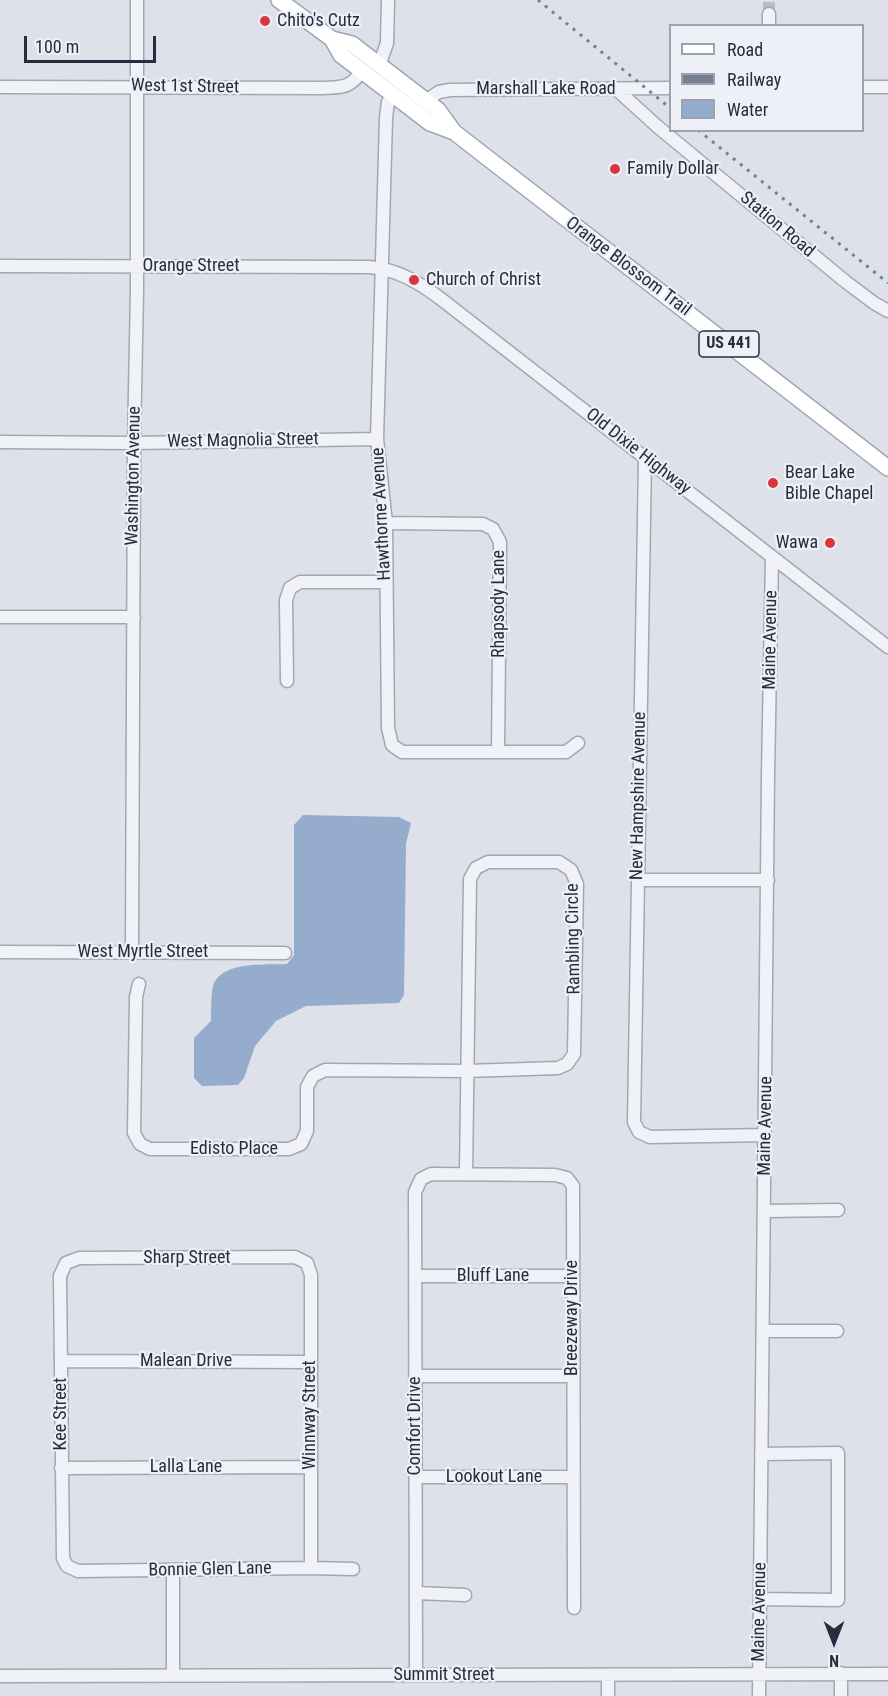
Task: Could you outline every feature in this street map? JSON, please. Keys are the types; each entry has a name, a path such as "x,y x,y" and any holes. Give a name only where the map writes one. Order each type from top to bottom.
{"main road":[{"name":"Orange Blossom Trail","path":"279,0 332,39 352,44 438,110 454,132 888,468"},
{"name":"Orange Blossom Trail","path":"332,39 341,55 430,123 454,132"}],"street":[{"name":"Washington Avenue","path":"132,951 138,0"},
{"path":"379,66 387,43 388,0"},
{"name":"West 1st Street","path":"0,87 340,87 353,83 363,70"},
{"path":"864,87 888,87"},
{"name":"Station Road","path":"615,88 846,282 888,311"},
{"name":"Marshall Lake Road","path":"425,101 439,92 450,90 669,88"},
{"name":"Hawthorne Avenue","path":"395,95 388,102 386,118 377,439 386,523 388,728 392,745 402,752 566,752 578,743"},
{"name":"Orange Street","path":"0,266 381,268"},
{"name":"Old Dixie Highway","path":"381,268 411,279 431,291 888,647"},
{"name":"West Magnolia Street","path":"0,442 134,443 377,439"},
{"name":"New Hampshire Avenue","path":"645,458 634,1122 639,1132 650,1137 765,1135"},
{"name":"Rhapsody Lane","path":"386,523 483,524 493,529 500,542 498,752"},
{"name":"Maine Avenue","path":"759,1696 772,556"},
{"path":"287,681 286,600 290,588 300,582 386,582"},
{"path":"0,617 134,617"},
{"name":"Rambling Circle","path":"466,1173 467,1071 470,879 476,868 488,862 559,862 571,870 577,884 574,1054 567,1064 558,1068 467,1071"},
{"path":"638,880 768,880"},
{"name":"West Myrtle Street","path":"0,952 285,953"},
{"name":"Edisto Place","path":"138,984 134,1133 140,1144 150,1149 289,1149 300,1144 307,1131 307,1087 313,1076 325,1070 467,1071"},
{"name":"Breezeway Drive","path":"422,1179 431,1174 555,1174 567,1178 573,1186 573,1608"},
{"name":"Comfort Drive","path":"416,1675 415,1192 422,1179"},
{"path":"765,1211 838,1210"},
{"name":"Sharp Street","path":"66,1263 79,1258 261,1257 295,1257 307,1263"},
{"name":"Kee Street","path":"66,1263 60,1276 63,1558 67,1566"},
{"name":"Winnway Street","path":"307,1263 311,1275 311,1568"},
{"name":"Bluff Lane","path":"415,1276 572,1276"},
{"path":"763,1331 837,1331"},
{"name":"Malean Drive","path":"61,1361 311,1362"},
{"path":"415,1376 572,1376"},
{"path":"760,1599 838,1600 838,1453 761,1454"},
{"name":"Lalla Lane","path":"61,1468 310,1467"},
{"name":"Lookout Lane","path":"416,1477 573,1477"},
{"name":"Bonnie Glen Lane","path":"67,1566 78,1571 353,1569"},
{"path":"173,1675 174,1570"},
{"path":"416,1593 465,1595"},
{"path":"841,1673 841,1696"},
{"name":"Summit Street","path":"0,1676 888,1674"},
{"path":"608,1675 608,1696"}],"water":[{"path":"303,815 399,817 411,823 406,844 404,995 399,1003 306,1006 276,1021 255,1046 244,1078 238,1085 202,1086 194,1078 194,1038 211,1021 214,983 227,971 247,966 287,964 294,955 294,825"}],"tunnel":[{"path":"769,0 769,14"}],"railway":[{"path":"538,0 669,107"},
{"path":"700,132 888,283"}],"place":[{"name":"Chito's Cutz","path":"265,21"},
{"name":"Family Dollar","path":"615,169"},
{"name":"Church of Christ","path":"414,280"},
{"name":"Bear Lake Bible Chapel","path":"773,483"},
{"name":"Wawa","path":"830,543"}]}
